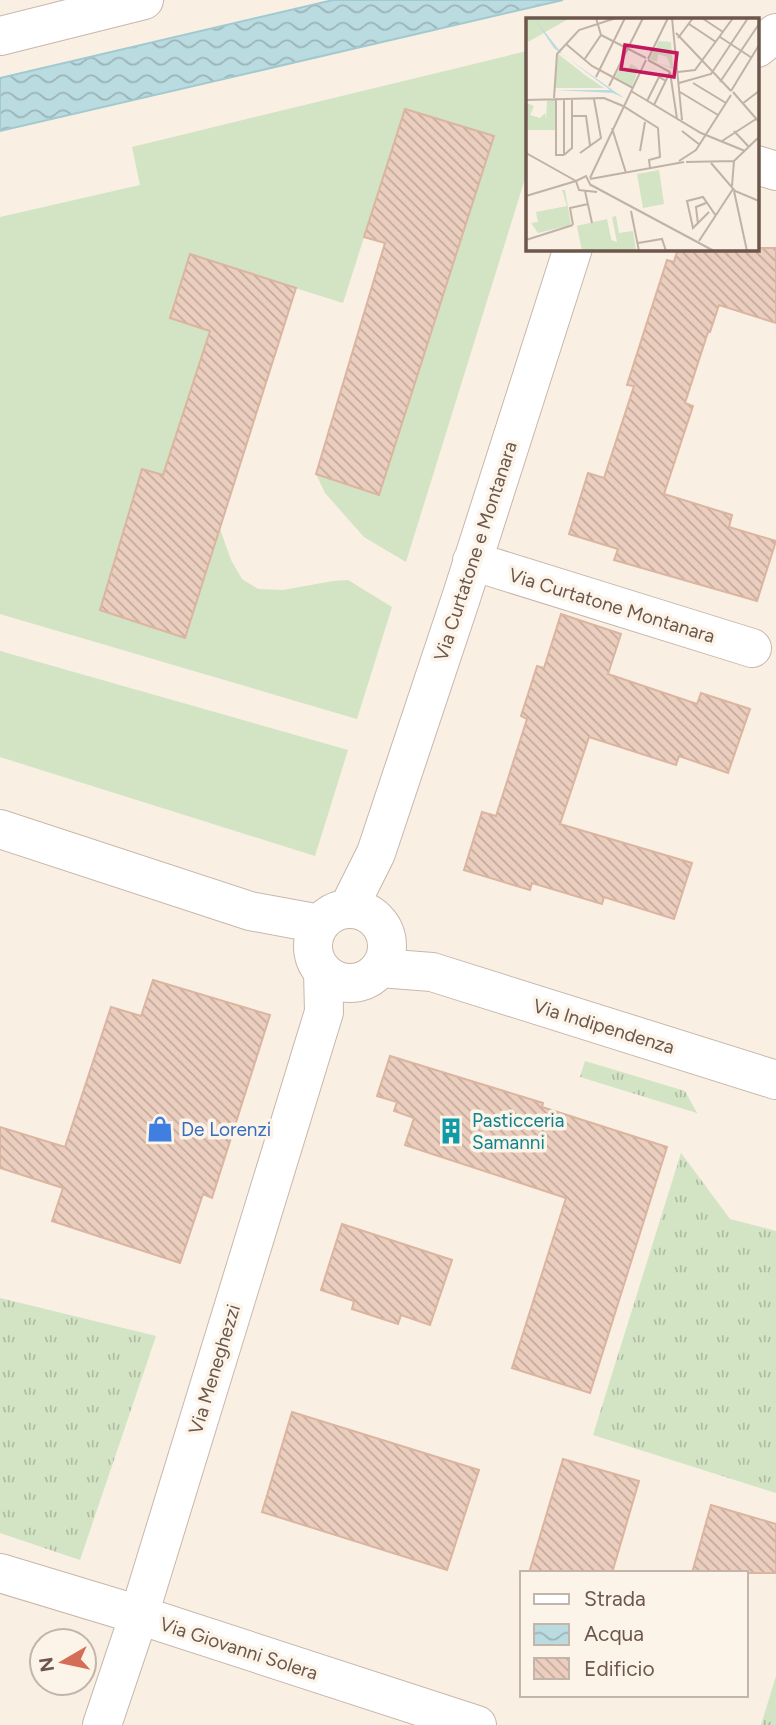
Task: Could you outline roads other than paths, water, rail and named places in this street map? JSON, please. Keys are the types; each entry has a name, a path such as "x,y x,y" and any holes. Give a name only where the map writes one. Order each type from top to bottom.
{"street":[{"path":"0,36 144,0"},
{"path":"758,47 776,33"},
{"path":"758,165 776,171"},
{"name":"Via Curtatone e Montanara","path":"350,943 376,853 572,250"},
{"name":"Via Curtatone Montanara","path":"472,561 752,648"},
{"name":"Via Indipendenza","path":"0,829 432,972 776,1080"},
{"name":"Via Meneghezzi","path":"102,1725 139,1615 324,1012 350,943"},
{"name":"Via Giovanni Solera","path":"0,1573 139,1615 477,1725"}],"water":[{"path":"333,0 563,0 0,131 0,78"}],"place":[{"name":"De Lorenzi","path":"160,1129"},
{"name":"Pasticceria Samanni","path":"451,1131"}]}
